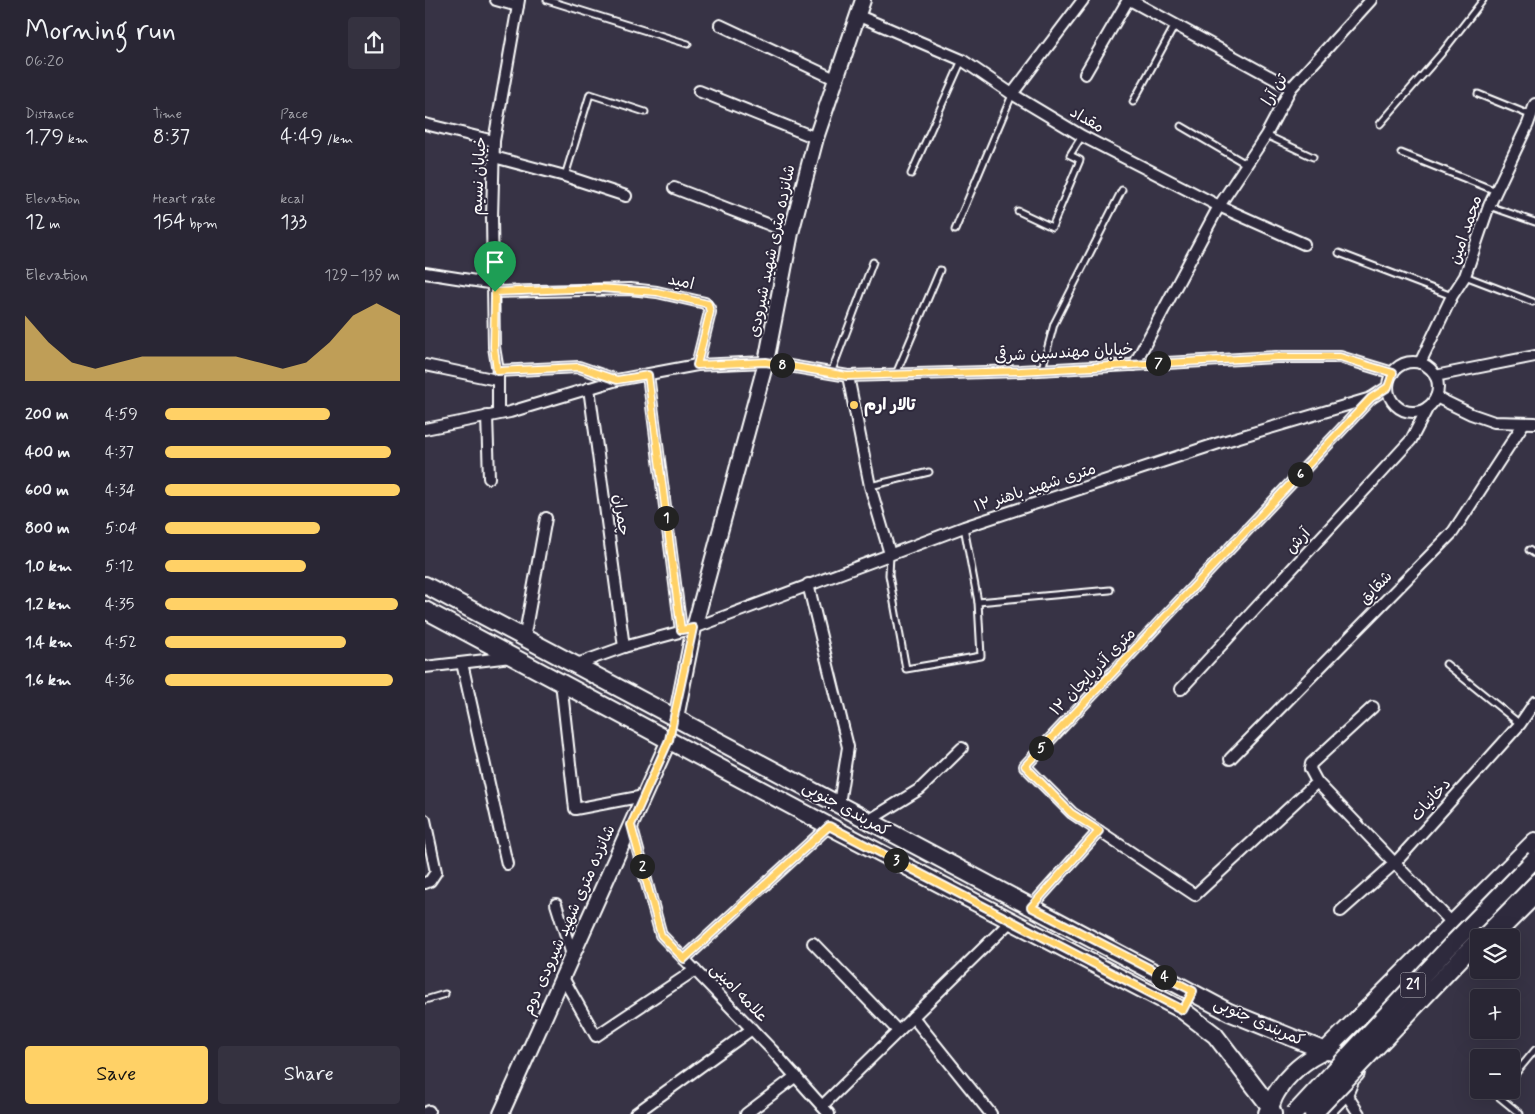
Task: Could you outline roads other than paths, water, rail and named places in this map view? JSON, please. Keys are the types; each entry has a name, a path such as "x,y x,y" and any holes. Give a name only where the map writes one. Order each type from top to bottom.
{"main road":[{"name":"شانزده متری شهید شیرودی","path":"676,718 687,629 766,362 791,233 816,138 863,0"},
{"name":"کمربندی جنوبی","path":"425,585 523,639 1193,991 1229,1012 1325,1051 1333,1051 1350,1065 1348,1085"},
{"name":"کمربندی جنوبی","path":"425,610 829,826 1183,1010 1215,1035 1270,1112"},
{"path":"669,740 676,718"},
{"name":"شانزده متری شهید شیرودی دوم","path":"501,1114 669,740"},
{"path":"1270,1112 1278,1089 1307,1060 1325,1051 1535,841"},
{"name":"21","path":"1294,1114 1453,943 1535,859"},
{"name":"21","path":"1489,929 1535,882"},
{"path":"1501,929 1535,895"},
{"name":"21","path":"1313,1114 1470,949"},
{"path":"1325,1114 1348,1085 1386,1044 1470,960"},
{"path":"1183,1010 1193,991"},
{"path":"1354,1021 1357,1032 1365,1041 1374,1044 1386,1044"}],"street":[{"path":"496,0 519,3"},
{"path":"1013,94 1083,0"},
{"path":"1085,74 1129,0 1291,88"},
{"name":"تن آرا","path":"1134,364 1219,206 1265,135 1291,88 1371,0"},
{"name":"خیابان نسیم","path":"498,414 494,347 495,288 492,218 494,141 519,3"},
{"name":"مقداد","path":"859,16 962,60 1013,94 1083,136 1219,206 1304,244"},
{"path":"720,25 835,79"},
{"path":"699,91 816,138"},
{"name":"محمد امین","path":"1420,364 1452,296 1465,276 1489,206 1531,122 1535,104"},
{"path":"425,124 494,141"},
{"path":"494,157 565,176 626,196"},
{"path":"673,188 791,233"},
{"path":"425,273 495,288"},
{"name":"امید","path":"495,288 630,289 657,292 705,303 710,312 697,365"},
{"path":"1435,376 1535,356"},
{"name":"خیابان مهندسین شرقی","path":"425,429 498,414 617,380 697,365 766,362 847,376 1041,370 1276,357 1340,357 1393,373"},
{"path":"1405,364 1420,364 1427,367 1435,376 1438,388 1436,396 1429,407 1417,411 1400,408 1394,403 1388,387 1393,373 1405,364"},
{"path":"425,365 497,375 579,367 617,380"},
{"path":"648,375 687,629"},
{"path":"847,376 870,486 890,554"},
{"name":"۱۲ متری شهید باهنر","path":"574,665 624,647 687,629 964,527 1219,443 1371,398 1388,387"},
{"name":"چمران","path":"589,388 624,647"},
{"path":"1436,396 1471,414 1494,422 1535,423"},
{"name":"۱۲ متری آذربایجان","path":"1317,782 1195,895 1071,813 1025,766 1371,398"},
{"name":"آرش","path":"1181,689 1411,440 1429,407"},
{"path":"487,416 489,478"},
{"name":"شقایق","path":"1230,759 1453,532 1524,423"},
{"path":"523,639 546,518"},
{"path":"808,584 848,747 839,804"},
{"path":"425,667 515,657"},
{"path":"462,663 507,864"},
{"path":"561,682 575,809 644,796"},
{"name":"دخانیات","path":"1341,911 1395,863 1520,724 1535,702"},
{"path":"1373,707 1311,764 1310,769 1317,782 1452,923"},
{"path":"868,821 920,789 962,748"},
{"path":"425,820 437,872 430,881 425,883"},
{"name":"علامه امینی","path":"631,825 661,935 752,1029 825,1110"},
{"path":"684,959 829,826"},
{"path":"1031,907 1099,831"},
{"path":"556,904 572,955"},
{"path":"825,1110 898,1031 1012,920"},
{"path":"813,943 898,1031"},
{"path":"562,976 595,1036 695,970"},
{"path":"913,1017 991,1114"},
{"path":"635,1114 752,1029"},
{"path":"746,1114 796,1076"},
{"path":"1348,1085 1359,1114"}],"lane":[{"path":"547,0 688,44"},
{"path":"1380,124 1441,54 1483,0"},
{"path":"1133,102 1175,25"},
{"path":"911,174 962,60"},
{"path":"565,176 590,94 645,112"},
{"path":"955,230 1013,94"},
{"path":"1478,94 1531,122"},
{"path":"1181,126 1246,164"},
{"path":"1265,135 1313,157"},
{"path":"1018,212 1052,227 1080,160 1070,155 1083,136"},
{"path":"1401,153 1496,191"},
{"path":"1041,370 1054,324 1122,190"},
{"path":"1489,206 1535,222"},
{"path":"1339,253 1452,296"},
{"path":"831,373 873,262"},
{"path":"896,374 940,270"},
{"path":"1465,276 1533,302"},
{"path":"870,486 929,472"},
{"path":"890,554 889,575 906,669 981,656 978,602 964,527"},
{"path":"1529,550 1535,554"},
{"path":"978,602 1111,590"},
{"path":"1446,664 1520,724"},
{"path":"425,1000 445,994"},
{"path":"1520,1068 1535,1050"},
{"path":"1502,1099 1520,1114"}],"place":[{"name":"تالار ارم","path":"854,405"}]}
